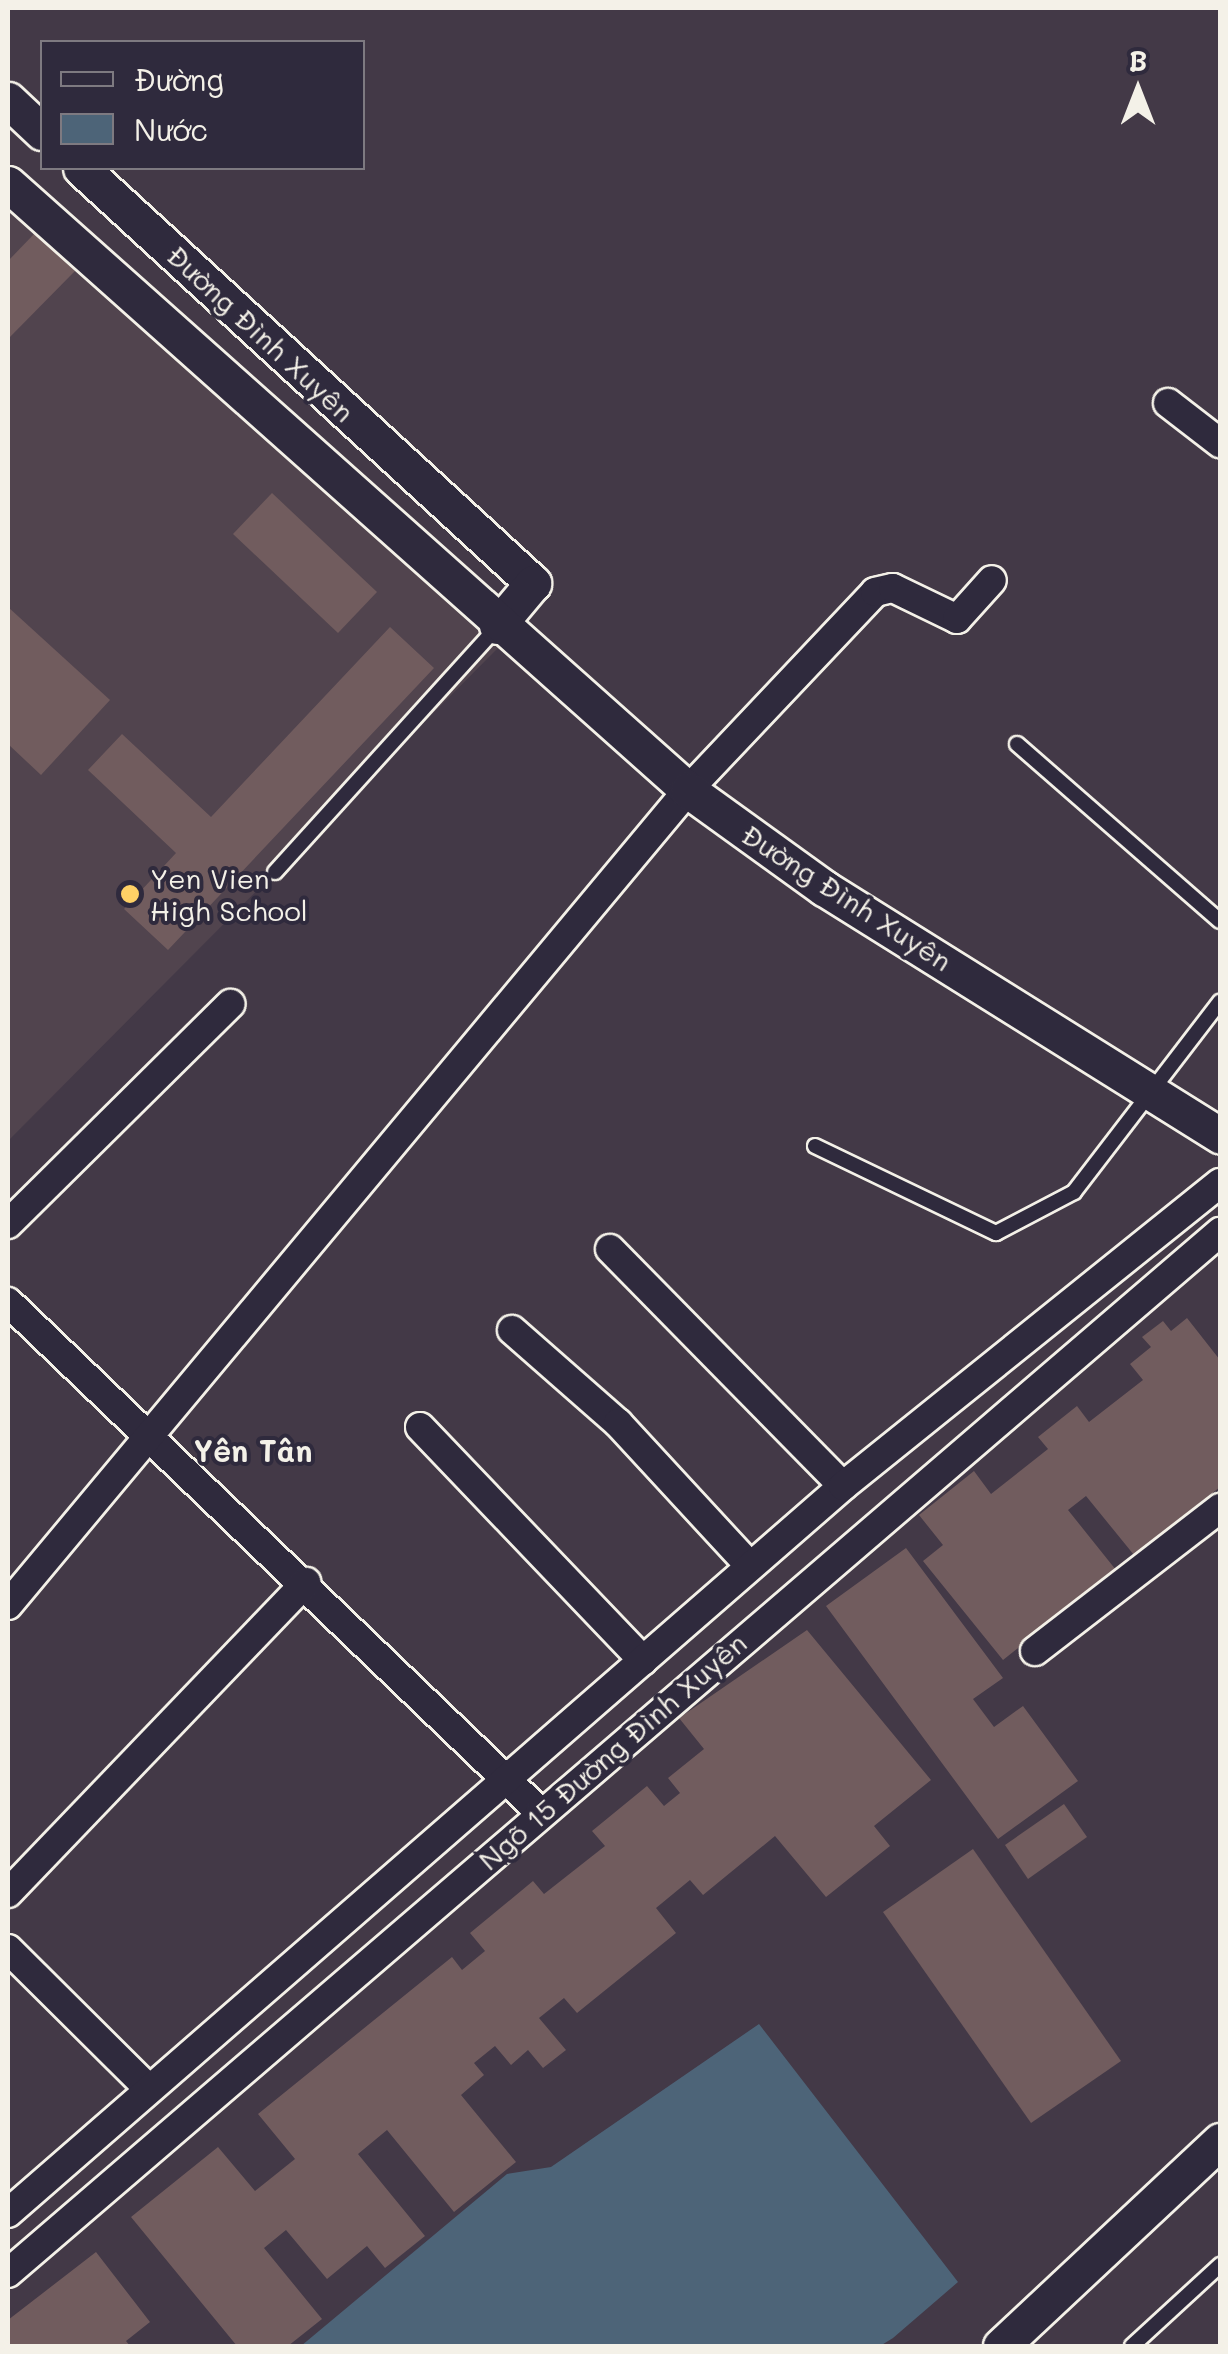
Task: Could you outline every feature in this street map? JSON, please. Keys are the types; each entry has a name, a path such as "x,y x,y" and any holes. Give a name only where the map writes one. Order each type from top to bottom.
{"street":[{"path":"8,100 40,130"},
{"name":"Đường Đình Xuyên","path":"83,170 532,583 497,626"},
{"name":"Đường Đình Xuyên","path":"8,184 497,626 688,790 824,888 1220,1135"},
{"path":"1168,404 1220,444"},
{"path":"8,1605 688,790 875,592 893,588 956,620 992,580"},
{"path":"8,1224 230,1004"},
{"name":"Ngõ 15 Đường Đình Xuyên","path":"12,2199 147,2088 843,1486 1220,1183"},
{"name":"Ngõ 15 Đường Đình Xuyên","path":"8,2273 1220,1232"},
{"path":"610,1249 843,1486"},
{"path":"13,1320 48,1332 540,1813"},
{"path":"512,1330 618,1423 750,1566"},
{"path":"420,1427 643,1660"},
{"path":"1036,1651 1220,1508"},
{"path":"8,1893 306,1582"},
{"path":"8,1949 147,2088"},
{"path":"1001,2346 1220,2141"}],"lane":[{"path":"275,872 497,626"},
{"path":"1018,744 1220,921"},
{"path":"815,1146 996,1232 1074,1192 1220,1002"},
{"path":"1132,2346 1220,2265"}],"shaded area":[{"name":"Yen Vien High School","path":"8,205 498,648 8,1141"}],"water":[{"path":"759,2024 958,2282 893,2338 880,2346 301,2346 507,2174 551,2167"}],"building":[{"path":"35,233 75,271 8,339 8,261"},
{"path":"272,493 377,592 338,633 233,534"},
{"path":"8,607 110,700 41,775 8,744"},
{"path":"390,627 434,668 168,950 124,909 176,853 88,770 122,734 211,817"},
{"path":"1187,1318 1220,1360 1220,1487 1134,1555 1086,1496 1068,1510 1116,1570 1003,1660 923,1561 943,1545 919,1515 974,1471 991,1494 1048,1449 1038,1437 1077,1406 1089,1422 1143,1380 1130,1364 1151,1347 1142,1337 1163,1321 1171,1331"},
{"path":"906,1548 1003,1678 973,1699 994,1727 1023,1706 1078,1781 998,1839 826,1606"},
{"path":"807,1630 931,1780 874,1826 890,1846 826,1897 775,1836 703,1895 690,1880 656,1908 676,1933 577,2013 564,1998 539,2018 566,2050 543,2068 528,2050 511,2065 495,2046 474,2063 484,2075 461,2095 516,2162 454,2212 387,2130 358,2154 425,2236 385,2268 367,2246 327,2279 286,2230 264,2248 322,2319 288,2346 237,2346 131,2217 218,2147 255,2191 295,2159 258,2114 452,1957 462,1970 485,1951 470,1933 533,1881 544,1894 605,1846 592,1831 647,1786 664,1806 680,1793 668,1778 704,1749 679,1718"},
{"path":"1064,1804 1087,1837 1028,1879 1005,1845"},
{"path":"973,1849 1121,2061 1031,2123 883,1912"},
{"path":"96,2252 150,2322 126,2341 130,2346 8,2346 8,2320"}],"place":[{"name":"Yen Vien High School","path":"130,894"}],"district":[{"name":"Yên Tân","path":"253,1450"}]}
